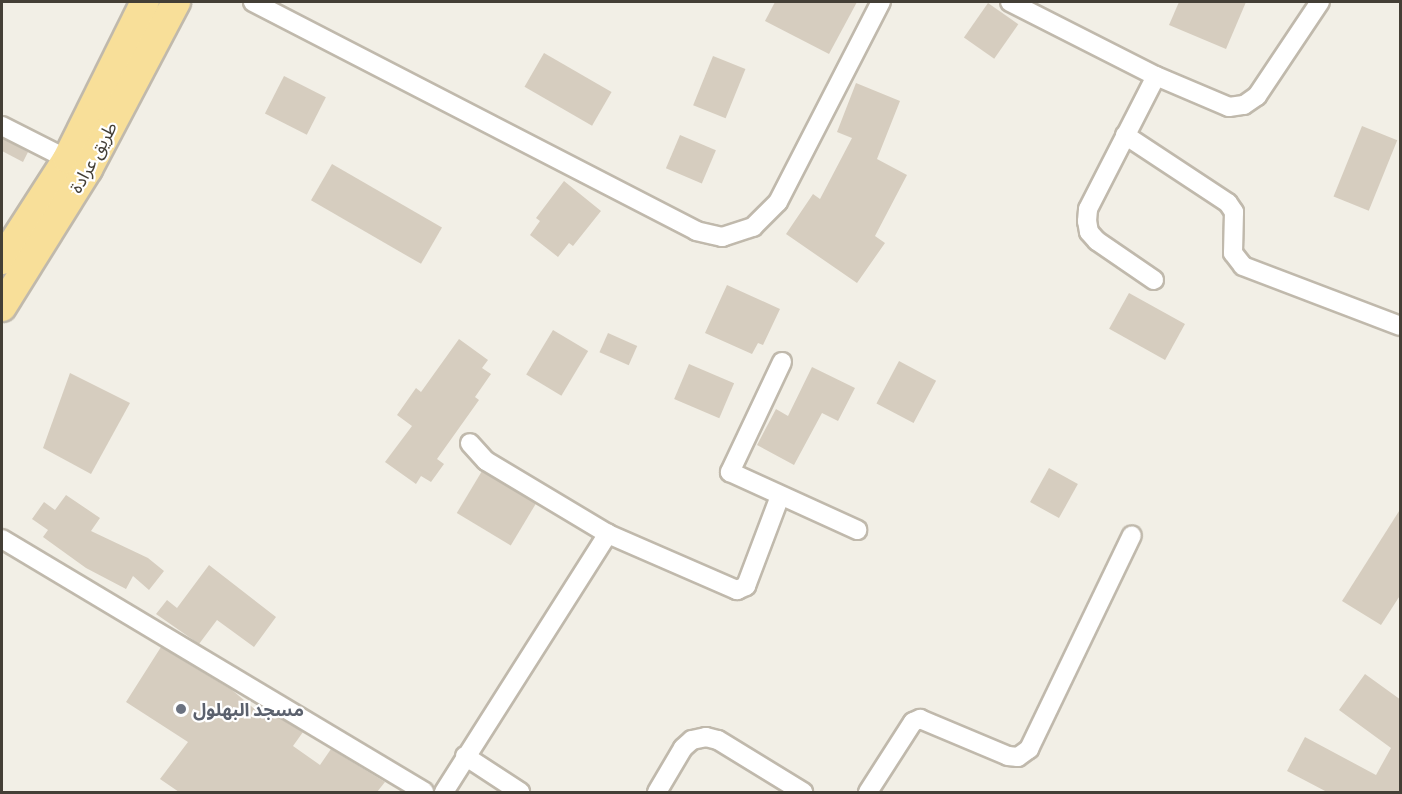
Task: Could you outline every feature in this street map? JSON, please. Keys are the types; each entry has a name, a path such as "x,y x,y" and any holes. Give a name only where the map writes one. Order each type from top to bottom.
{"main road":[{"name":"طريق عرادة","path":"2,260 67,159 145,2"},
{"name":"طريق عرادة","path":"2,307 88,169 176,2"}],"street":[{"path":"253,2 696,231 722,237 753,228 777,202 881,2"},
{"path":"1022,4 1156,76 1229,107 1244,105 1257,96 1320,2"},
{"path":"1155,280 1089,232 1088,209 1156,76"},
{"path":"2,126 67,159"},
{"path":"1125,135 1228,203 1234,212 1233,253 1243,266 1400,326"},
{"path":"782,362 730,472 857,530"},
{"path":"470,443 486,461 608,534 737,590 746,586 780,496"},
{"path":"444,792 608,534"},
{"path":"868,792 913,722 920,719 1008,756 1018,757 1029,749 1132,535"},
{"path":"2,539 424,792"},
{"path":"657,792 683,748 692,740 706,737 718,740 803,792"},
{"path":"465,756 520,792"}],"building":[{"path":"775,2 857,2 829,54 765,21"},
{"path":"1179,2 1246,2 1226,49 1169,25"},
{"path":"988,3 1018,24 994,59 964,37"},
{"path":"544,53 612,92 592,126 524,87"},
{"path":"713,56 745,69 726,118 693,105"},
{"path":"284,76 326,97 307,135 265,113"},
{"path":"856,83 900,101 877,159 907,175 875,236 885,243 857,283 786,234 813,194 820,199 852,138 837,132"},
{"path":"1362,126 1397,140 1369,211 1334,196"},
{"path":"680,135 716,150 702,183 666,168"},
{"path":"2,138 28,152 23,162 2,151"},
{"path":"332,164 442,227 421,264 311,200"},
{"path":"564,181 601,211 573,246 569,243 558,257 530,235 540,221 536,218"},
{"path":"727,285 780,309 763,345 758,343 752,354 705,333"},
{"path":"1129,293 1185,324 1165,360 1109,329"},
{"path":"553,330 588,351 561,396 526,375"},
{"path":"608,333 637,346 629,365 599,352"},
{"path":"459,339 488,360 482,368 491,374 475,397 479,400 437,459 444,464 431,482 421,476 416,484 385,462 412,426 397,415 416,388 421,392"},
{"path":"899,361 936,381 914,423 876,403"},
{"path":"689,364 734,383 719,418 674,399"},
{"path":"812,367 855,388 838,421 822,413 794,465 757,445 776,409 788,416"},
{"path":"70,373 130,403 91,474 43,448"},
{"path":"1049,468 1078,484 1059,518 1030,502"},
{"path":"482,471 536,503 511,545 457,513"},
{"path":"66,495 100,518 91,531 148,558 164,571 149,590 133,576 126,589 86,568 43,537 48,530 32,519 44,502 55,510"},
{"path":"1401,508 1401,594 1381,625 1342,601"},
{"path":"209,565 276,617 254,647 217,620 199,644 156,614 167,600 177,608"},
{"path":"161,647 232,690 264,717 269,712 303,732 293,746 320,765 331,749 385,782 377,792 179,792 160,779 188,742 126,702"},
{"path":"1365,674 1401,700 1401,792 1327,792 1287,771 1305,737 1376,775 1391,748 1339,710"}],"place":[{"name":"مسجد البهلول","path":"181,709"}]}
